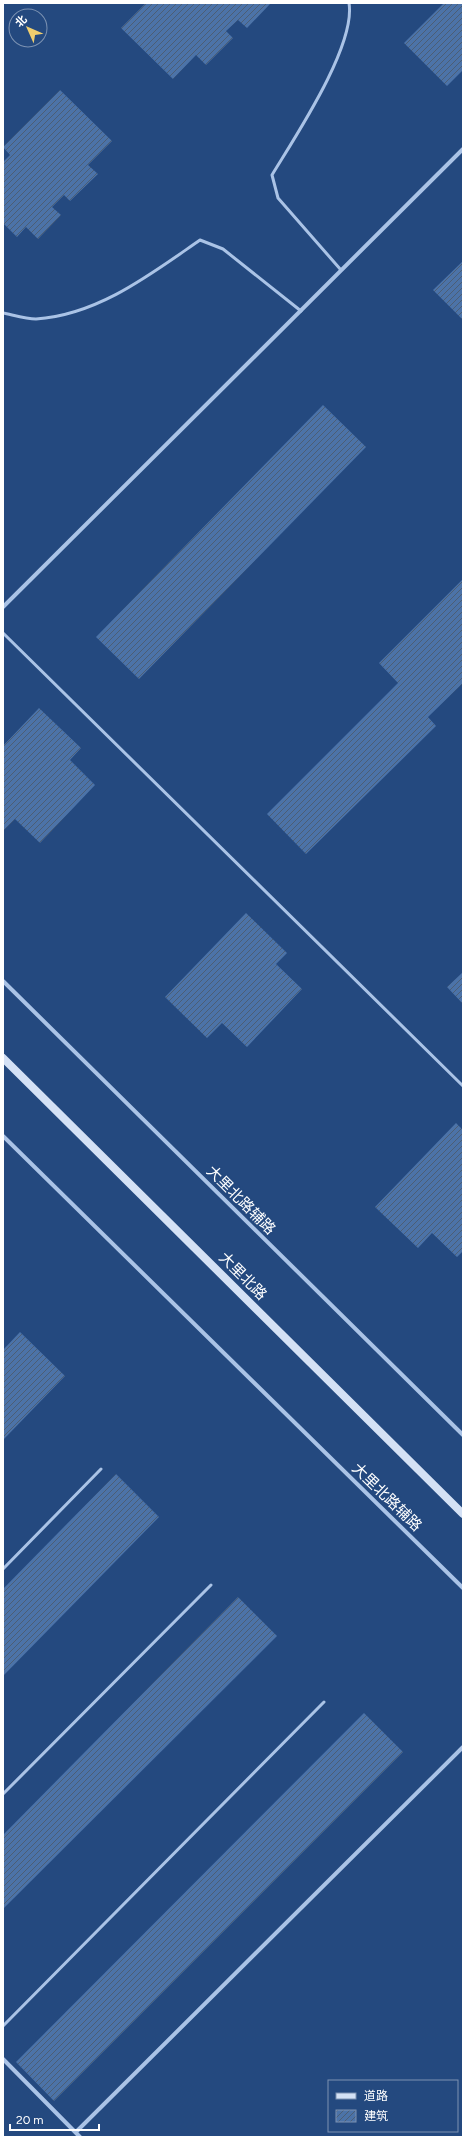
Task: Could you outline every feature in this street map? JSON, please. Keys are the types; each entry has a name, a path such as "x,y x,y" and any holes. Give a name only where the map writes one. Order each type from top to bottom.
{"main road":[{"name":"大里北路","path":"3,1058 463,1514"}],"street":[{"path":"3,607 463,149"},
{"name":"大里北路辅路","path":"3,981 463,1435"},
{"name":"大里北路辅路","path":"3,1136 463,1588"},
{"path":"76,2132 463,1747"},
{"path":"4,2061 80,2137"}],"lane":[{"path":"341,270 278,198 272,175 308,116 342,47 350,10 349,3"},
{"path":"3,313 35,319 76,312 147,277 200,240 223,249 301,310"},
{"path":"3,633 463,1086"},
{"path":"3,1569 101,1469"},
{"path":"3,1794 211,1585"},
{"path":"3,2026 324,1702"}],"building":[{"path":"146,3 270,4 247,28 238,20 226,31 233,38 206,65 196,55 173,79 121,28"},
{"path":"444,3 463,3 463,70 447,86 404,43"},
{"path":"60,90 112,141 88,165 98,174 70,201 64,195 52,207 61,215 38,239 26,227 17,237 3,223 3,162 10,155 3,147"},
{"path":"463,261 463,320 433,290"},
{"path":"323,405 366,447 139,679 96,637"},
{"path":"463,579 463,683 428,717 436,726 306,854 267,814 398,683 379,663"},
{"path":"39,708 81,748 70,760 95,785 40,843 15,819 3,831 3,746"},
{"path":"246,913 287,953 276,964 302,989 247,1047 222,1023 207,1038 165,997"},
{"path":"463,972 463,1004 447,987"},
{"path":"456,1123 463,1130 463,1251 457,1257 432,1233 418,1248 375,1207"},
{"path":"20,1332 65,1376 3,1440 3,1350"},
{"path":"116,1474 159,1517 3,1676 3,1589"},
{"path":"238,1597 277,1636 3,1909 3,1835"},
{"path":"364,1713 403,1752 54,2101 16,2062"}]}
